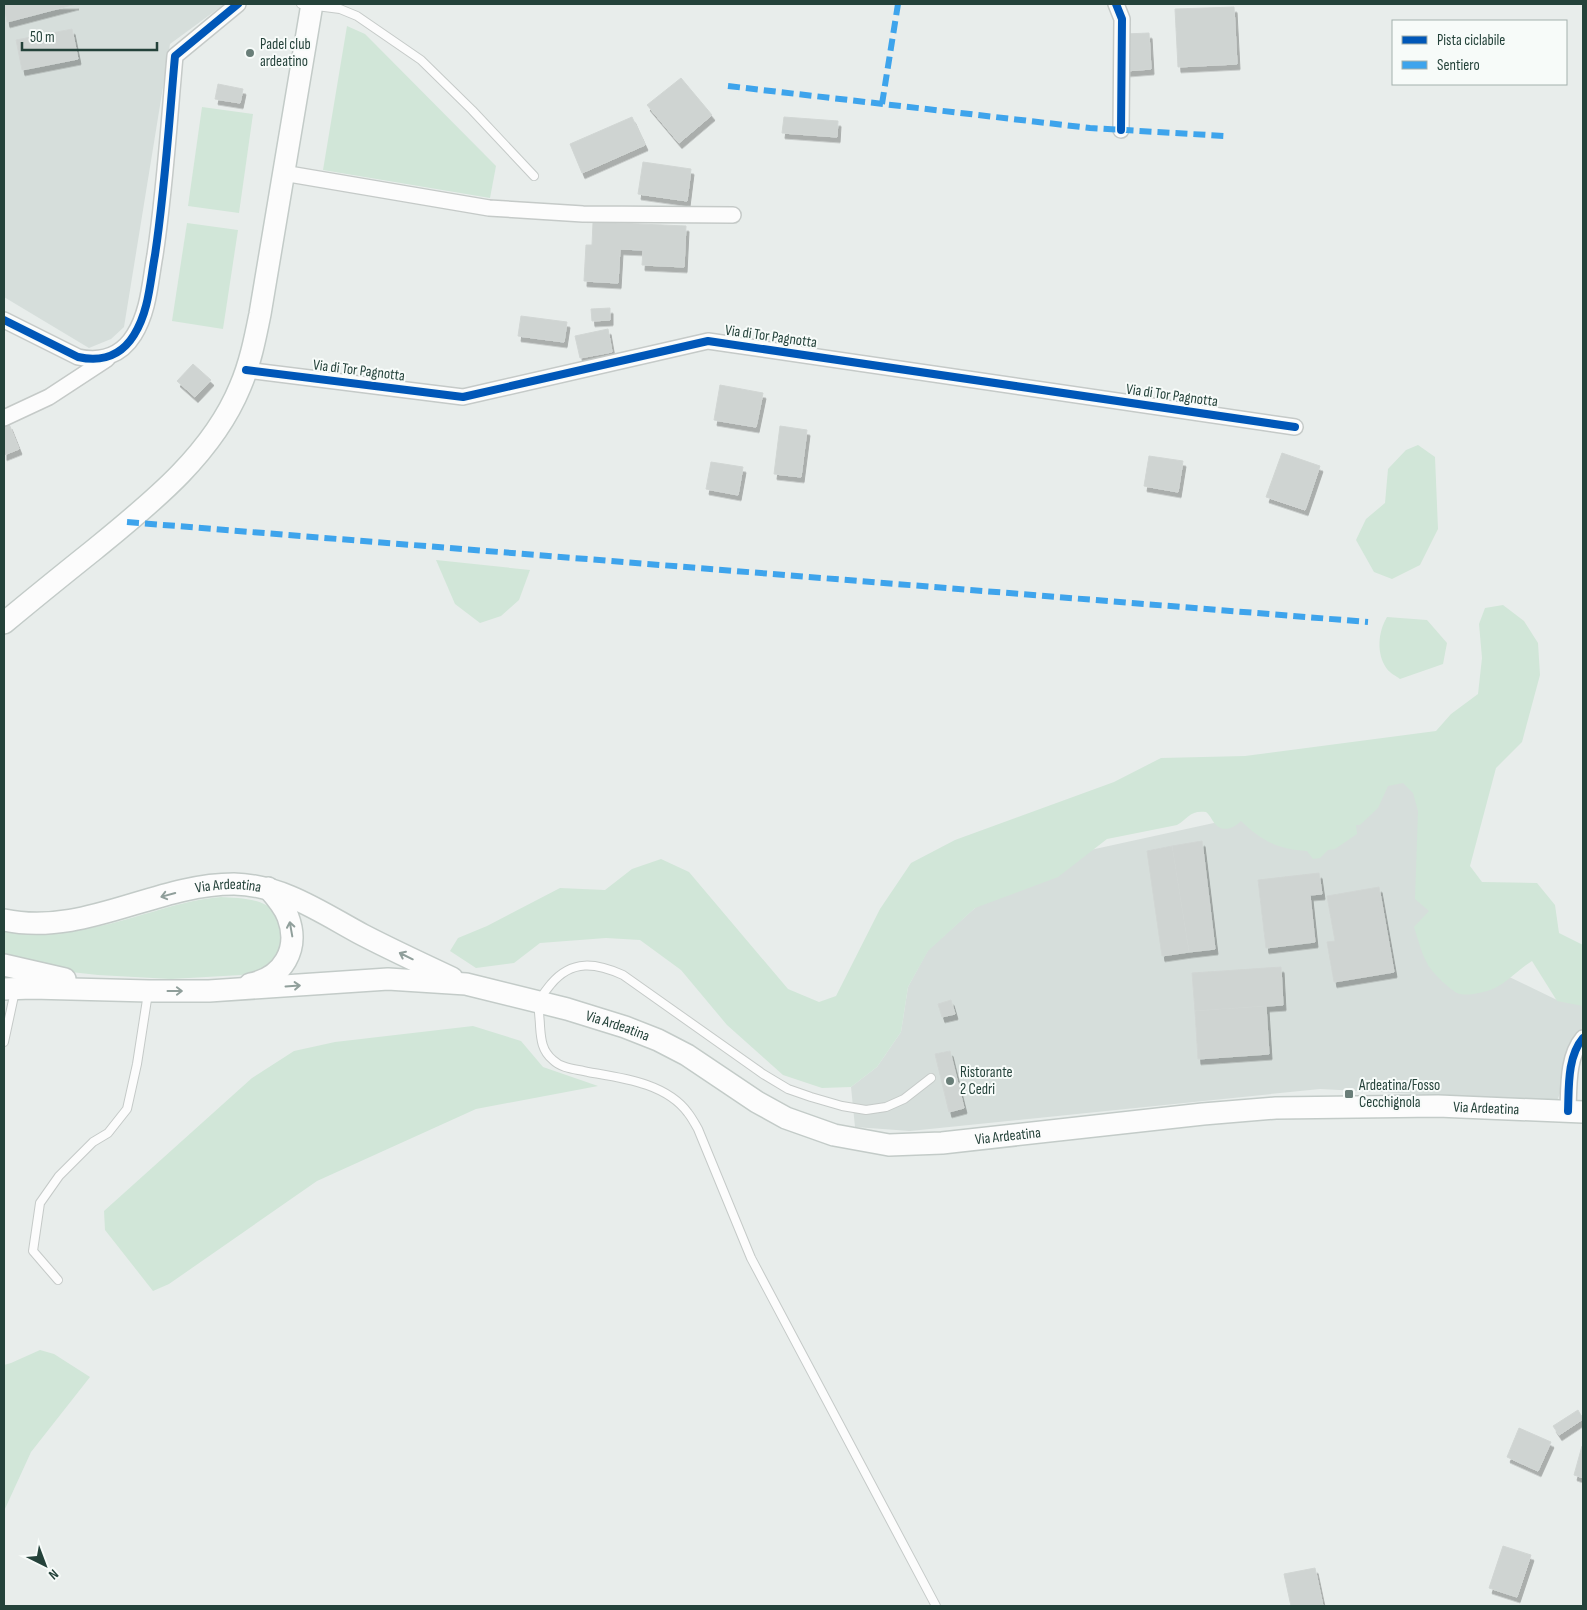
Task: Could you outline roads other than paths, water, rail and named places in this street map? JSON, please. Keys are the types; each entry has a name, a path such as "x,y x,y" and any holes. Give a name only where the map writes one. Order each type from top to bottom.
{"main road":[{"path":"4,623 127,522 178,475 197,454 221,422 240,388 260,314 312,4"},
{"name":"Via Ardeatina","path":"4,920 37,924 65,922 87,918 199,888 235,884 268,888 295,898 379,943 466,984"},
{"path":"209,991 256,983 268,979 285,963 290,951 292,936 290,924 285,911 268,888"},
{"name":"Via Ardeatina","path":"4,965 109,990"},
{"name":"Via Ardeatina","path":"10,989 209,991 378,980 422,980 466,984 592,1016 642,1033 687,1055 757,1102 786,1118 834,1136 877,1144 901,1146 1260,1109 1339,1106 1438,1106 1576,1112"}],"street":[{"path":"4,418 50,397 121,350 133,337 147,306 160,220 175,56 238,4"},
{"path":"1116,4 1122,19 1121,130"},
{"path":"283,173 489,208 583,214 732,215"},
{"path":"4,320 78,357 99,360 110,357"},
{"name":"Via di Tor Pagnotta","path":"246,370 463,396 708,341 1295,427"},
{"path":"1576,1112 1570,1071 1574,1054 1583,1038"}],"lane":[{"path":"301,4 340,8 357,16 421,60 472,110 534,176"},
{"path":"931,1078 904,1099 886,1107 866,1110 842,1106 811,1097 788,1089 763,1074 623,975 608,968 592,965 576,966 562,973 546,990 539,1002 542,1046 546,1054 554,1062 564,1067 624,1078 657,1089 674,1099 687,1112 698,1129 751,1258 936,1606"},
{"path":"4,1042 10,989"},
{"path":"58,1280 33,1251 40,1203 60,1176 93,1142 108,1133 127,1109 137,1064 149,991"}],"place":[{"name":"Padel club ardeatino","path":"250,53"},
{"name":"Ristorante 2 Cedri","path":"950,1081"},
{"name":"Ardeatina/Fosso Cecchignola","path":"1349,1094"}]}
